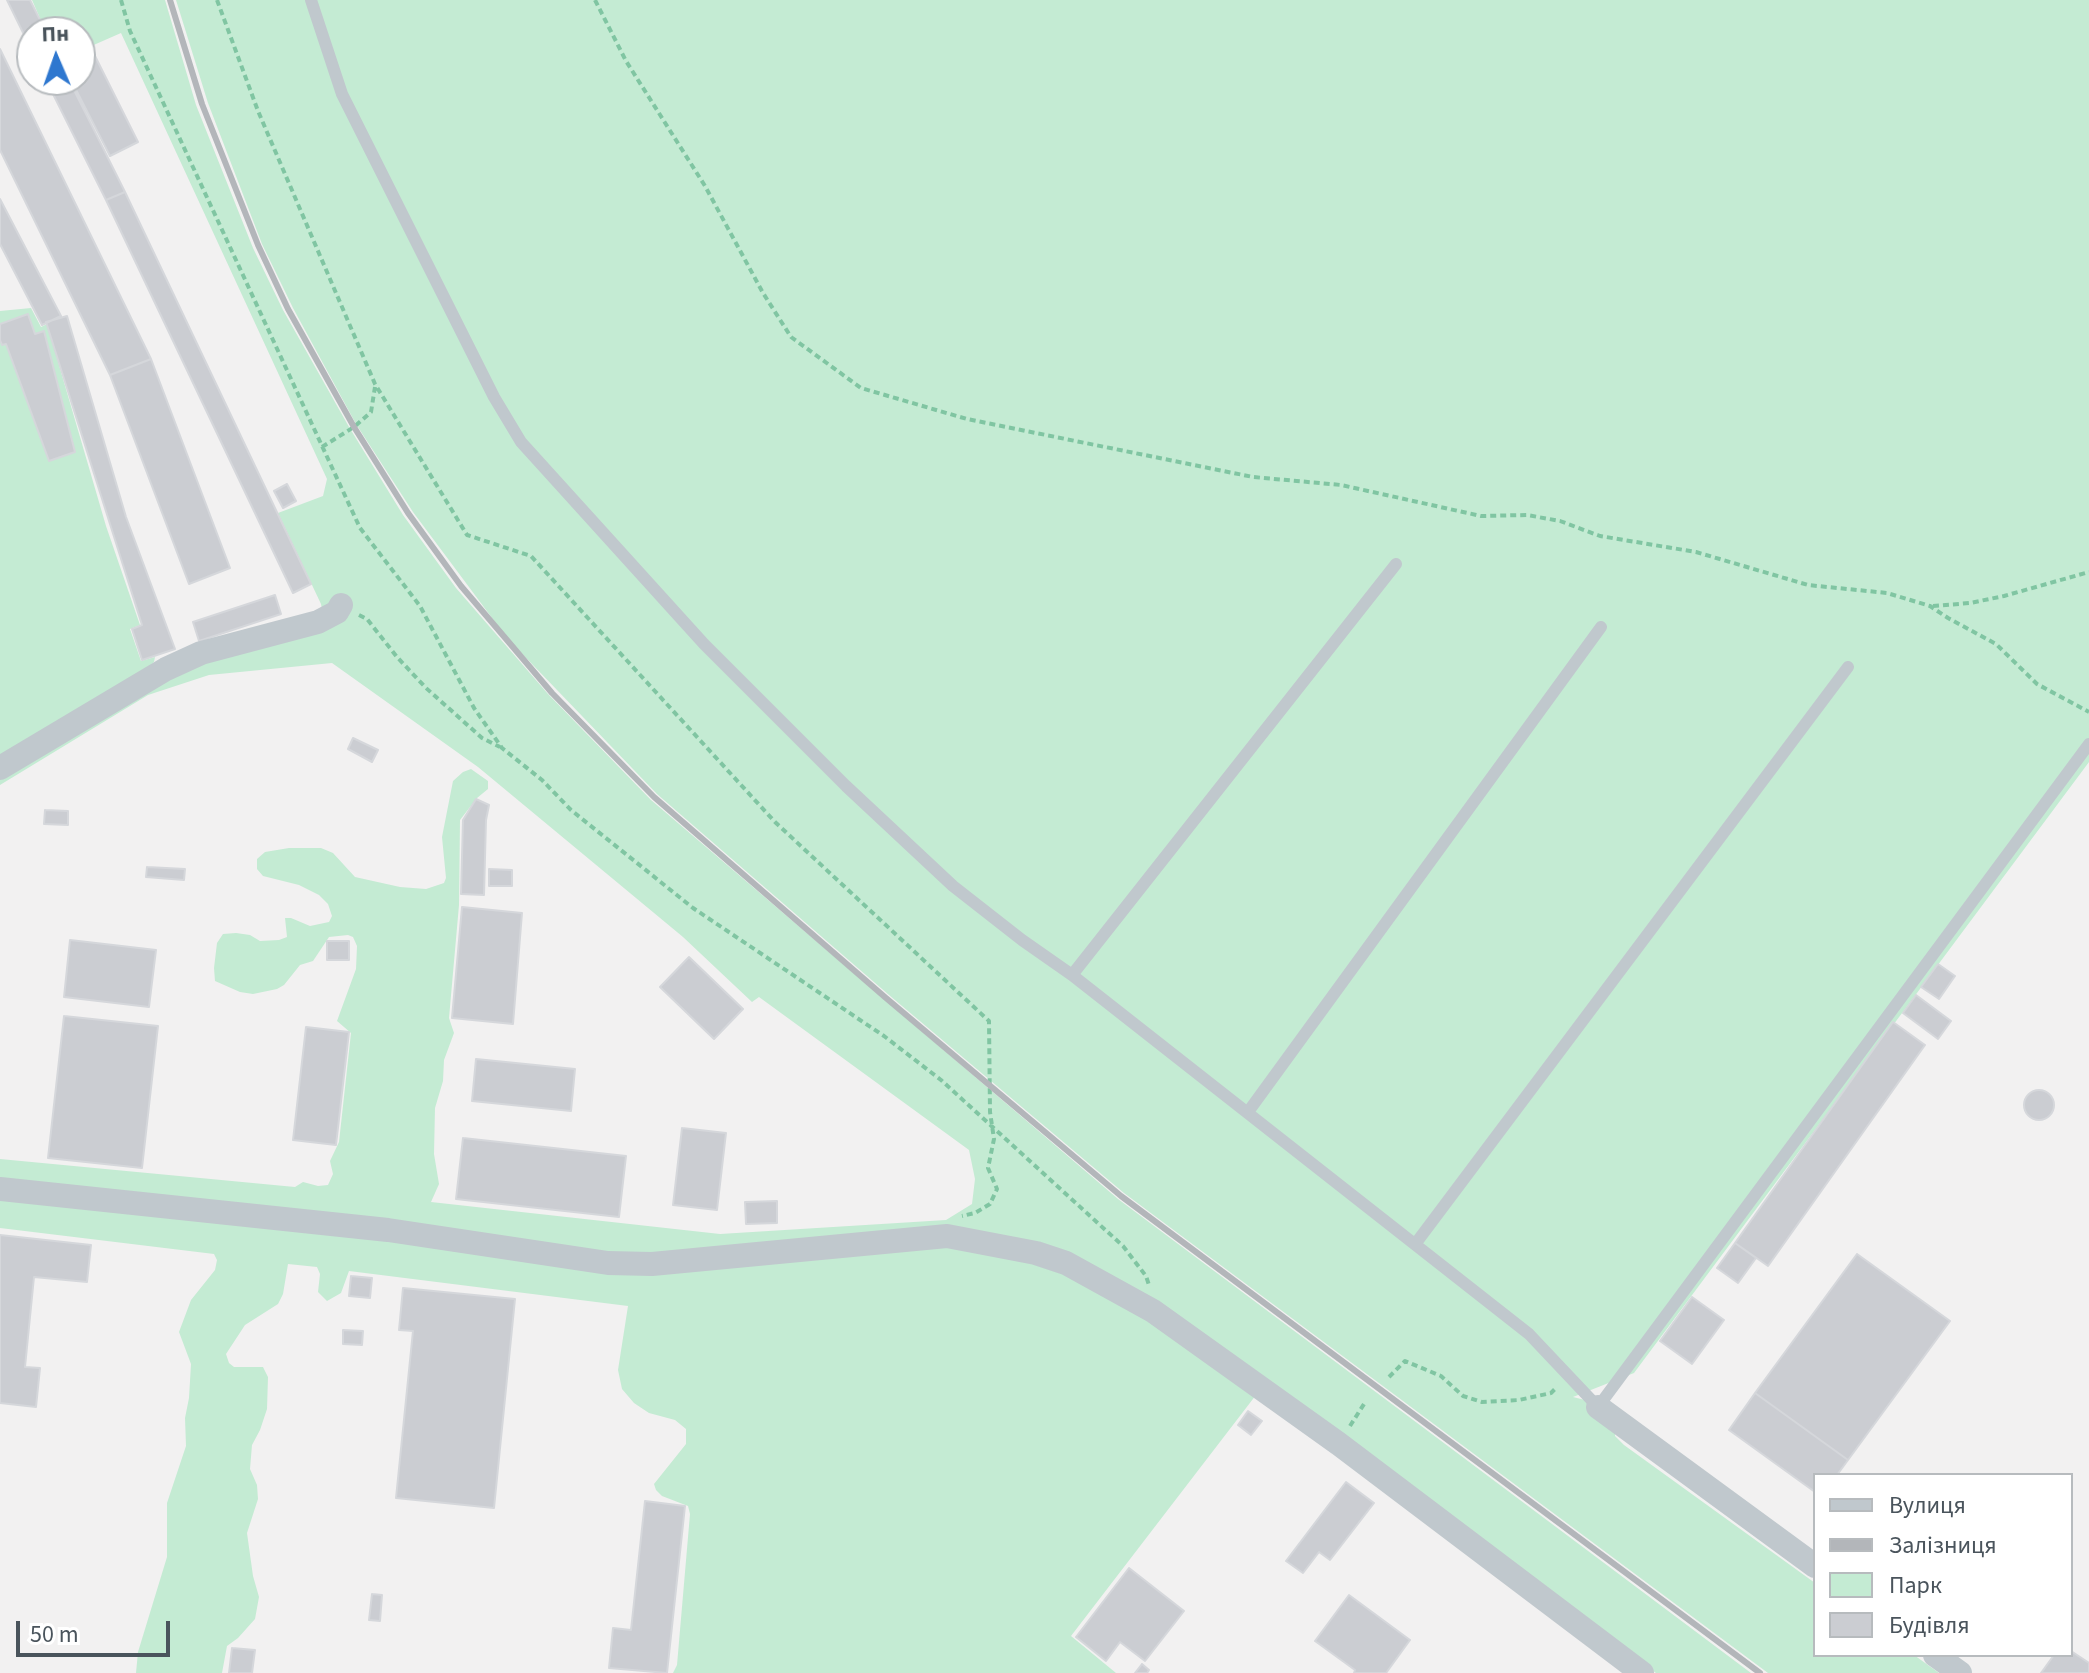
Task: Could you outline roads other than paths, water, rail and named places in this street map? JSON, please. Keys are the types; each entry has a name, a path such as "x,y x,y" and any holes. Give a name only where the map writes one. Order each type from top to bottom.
{"street":[{"path":"0,768 139,684 189,658 318,622 337,612 341,605"},
{"path":"0,1189 388,1230 630,1264 947,1236 1036,1253 1066,1263 1153,1311 1339,1444 1642,1673"},
{"path":"1598,1407 1813,1565"},
{"path":"1938,1657 1960,1673"}],"lane":[{"path":"311,0 342,94 494,397 521,442 704,644 846,786 953,886 1072,975 1529,1334 1598,1407 2089,744"},
{"path":"1072,975 1396,564"},
{"path":"1248,1112 1601,627"},
{"path":"1416,1243 1848,667"}],"railway":[{"path":"170,0 202,104 258,245 288,309 354,427 408,513 461,586 552,693 654,797 1121,1196 1760,1673"}]}
